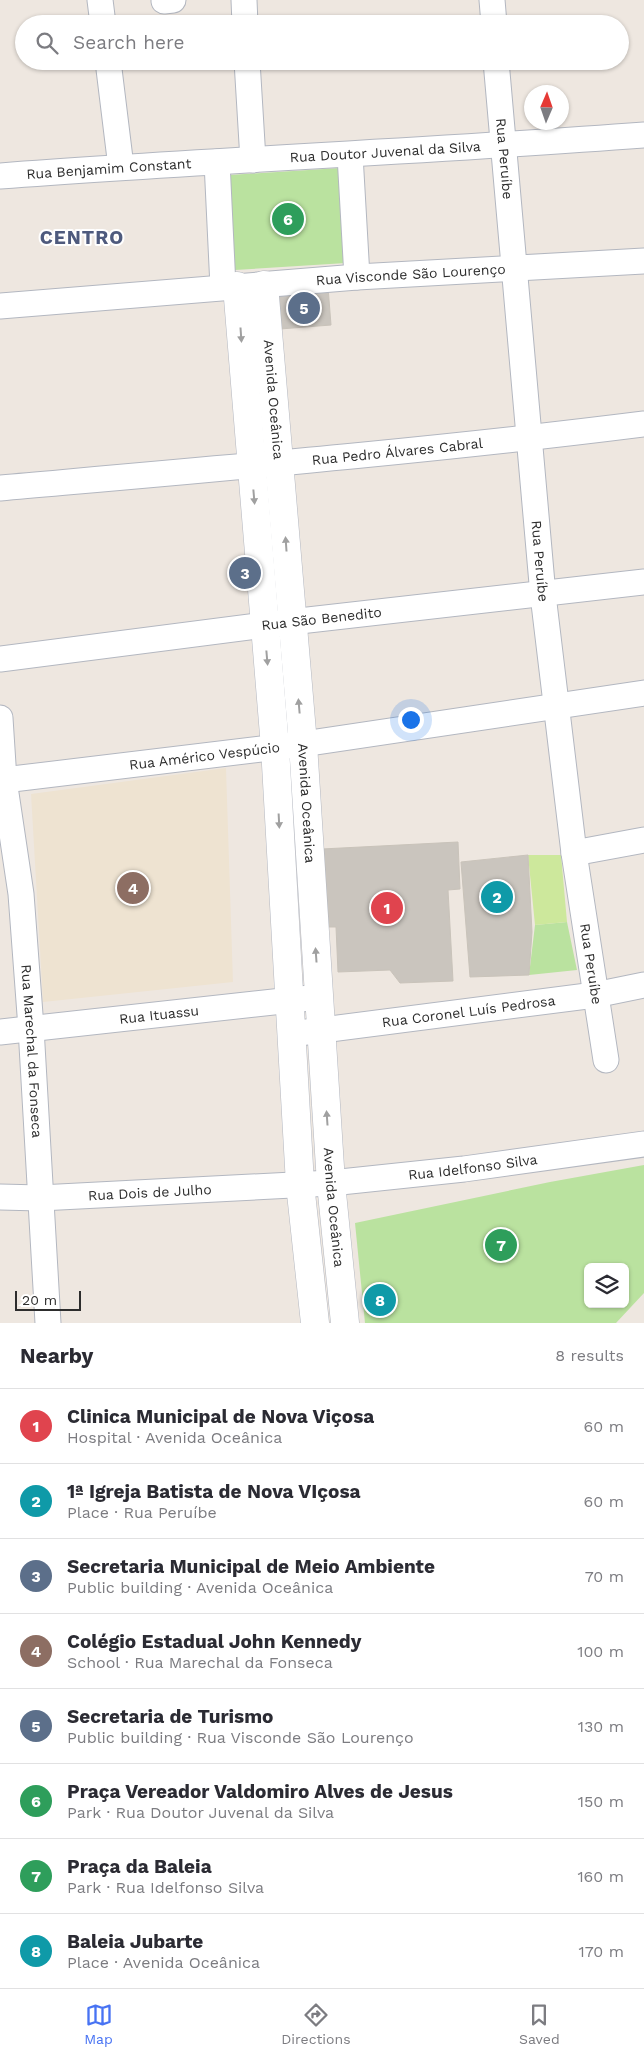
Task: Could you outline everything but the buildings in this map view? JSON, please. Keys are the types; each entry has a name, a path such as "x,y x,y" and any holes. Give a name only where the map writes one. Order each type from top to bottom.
{"street":[{"path":"100,0 102,15"},
{"path":"164,0 173,0"},
{"path":"244,0 245,15"},
{"path":"492,0 493,15"},
{"path":"109,70 121,167"},
{"path":"248,70 253,160"},
{"name":"Rua Peruíbe","path":"497,70 543,595 555,706 594,995 606,1060"},
{"name":"Rua Doutor Juvenal da Silva","path":"217,162 503,146 644,135"},
{"path":"350,155 356,277"},
{"path":"217,162 230,286"},
{"name":"Rua Benjamim Constant","path":"0,176 217,162"},
{"name":"Rua Visconde São Lourenço","path":"0,306 356,277 514,270 644,260"},
{"name":"Avenida Oceânica","path":"264,285 281,464 303,744 331,1183 346,1323"},
{"name":"Avenida Oceânica","path":"230,286 251,466 275,747 300,1184 315,1323"},
{"name":"Rua Pedro Álvares Cabral","path":"0,488 281,464 644,424"},
{"name":"Rua São Benedito","path":"0,659 264,625 543,595 644,582"},
{"name":"Rua Américo Vespúcio","path":"4,780 303,744 644,692"},
{"name":"Rua Marechal da Fonseca","path":"0,718 10,894 31,1028 48,1323"},
{"path":"574,854 644,840"},
{"name":"Rua Coronel Luís Pedrosa","path":"291,1034 594,995 644,985"},
{"name":"Rua Ituassu","path":"0,1032 319,997"},
{"name":"Rua Idelfonso Silva","path":"300,1184 331,1183 464,1169 644,1144"},
{"name":"Rua Dois de Julho","path":"0,1197 40,1198 300,1184"}],"shaded area":[{"path":"226,768 233,982 43,1002 31,794"}],"green space":[{"path":"340,168 346,263 235,270 230,175"},
{"path":"528,855 561,855 567,922 535,925"},
{"path":"567,922 577,970 529,975 535,925"},
{"path":"644,1165 644,1293 616,1323 365,1323 355,1223 550,1182"}],"place":[{"name":"Praça Vereador Valdomiro Alves de Jesus","path":"288,219"},
{"name":"Secretaria de Turismo","path":"304,308"},
{"name":"Secretaria Municipal de Meio Ambiente","path":"245,573"},
{"name":"Colégio Estadual John Kennedy","path":"133,888"},
{"name":"1ª Igreja Batista de Nova VIçosa","path":"497,897"},
{"name":"Clinica Municipal de Nova Viçosa","path":"387,908"},
{"name":"Praça da Baleia","path":"501,1245"},
{"name":"Baleia Jubarte","path":"380,1300"}],"district":[{"name":"CENTRO","path":"82,237"}]}
